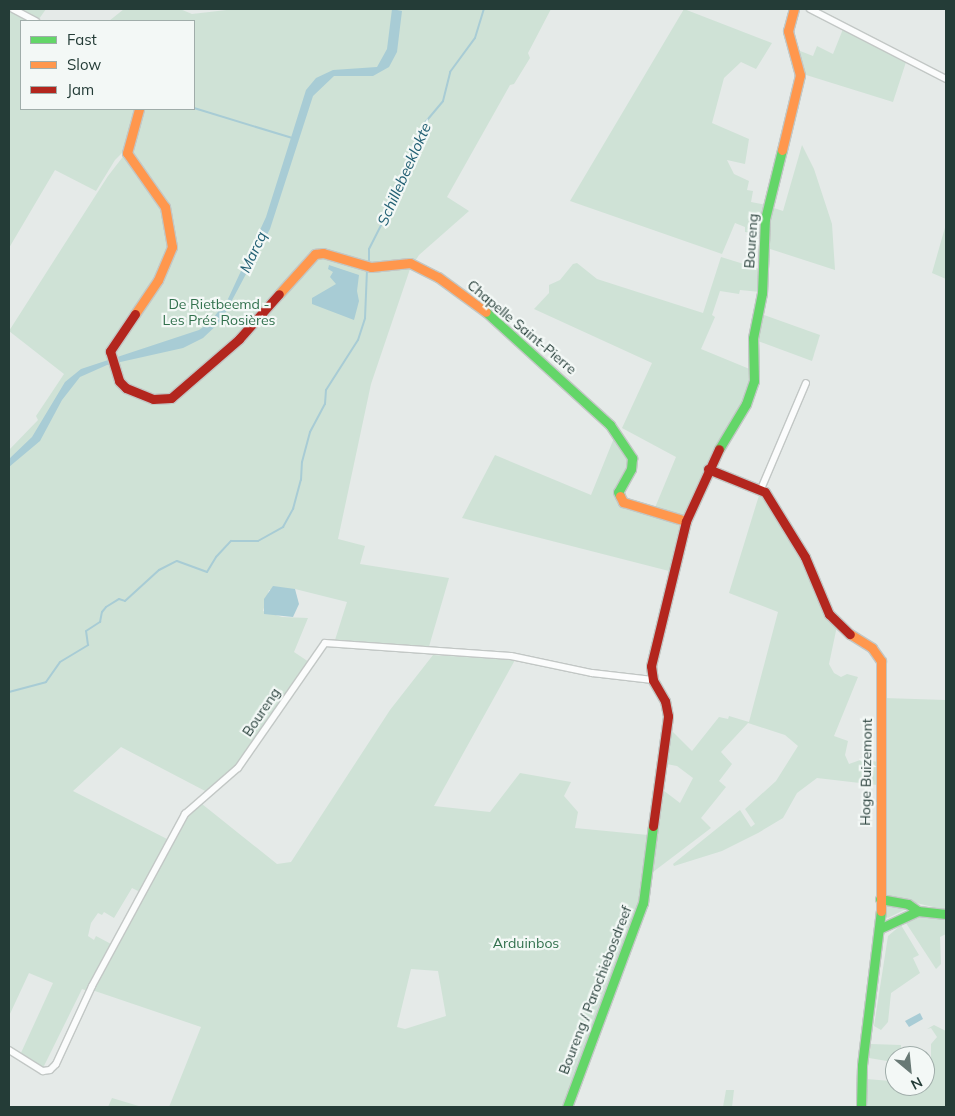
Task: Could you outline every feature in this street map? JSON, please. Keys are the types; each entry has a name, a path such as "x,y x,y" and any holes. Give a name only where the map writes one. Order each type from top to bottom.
{"street":[{"path":"13,9 34,20"},
{"name":"Boureng","path":"9,1050 47,1072 56,1064 92,986 185,814 238,768 325,643 511,656 592,674 653,680 651,666 686,521 708,469 746,404 754,381 753,338 762,293 765,220 800,75 788,31 794,9"},
{"path":"810,9 946,79"},
{"name":"Chapelle Saint-Pierre","path":"139,110 127,152 166,207 172,247 158,280 110,353 119,381 132,391 153,400 171,398 239,339 314,254 322,253 371,267 410,263 442,280 490,315 610,425 628,448 632,460 618,492 623,502 686,521"},
{"path":"708,469 761,489 806,383"},
{"name":"Hoge Buizemont","path":"761,489 805,557 829,614 844,630 872,648 882,668 881,928 862,1065 860,1107"},
{"name":"Boureng / Parochiebosdreef","path":"567,1107 640,911 647,883 659,763 668,716 666,701 653,680"},
{"path":"880,899 908,904 918,910 946,914"},
{"path":"881,928 918,910"}],"green space":[{"path":"9,9 29,20 20,20 20,110 138,110 123,152 115,160 96,191 55,170 9,248"},
{"path":"22,9 46,9 39,19"},
{"name":"De Rietbeemd - Les Prés Rosières","path":"124,9 180,9 192,14 235,9 551,9 528,53 530,58 514,84 510,85 447,197 469,211 419,255 410,269 371,384 338,539 365,546 360,564 449,578 428,650 335,640 347,602 295,589 269,590 263,611 282,617 308,618 294,652 309,662 238,764 209,793 121,747 73,791 169,840 142,893 132,888 114,918 104,912 102,915 98,913 91,923 88,936 94,940 96,936 113,945 88,991 82,989 43,1068 20,1055 53,983 29,973 9,1016 9,450 38,420 36,416 64,374 9,331 108,176 125,154 140,110 195,110 195,20 110,20"},
{"path":"684,9 772,43 756,69 741,62 724,78 712,123 749,139 745,164 727,160 734,174 749,181 747,190 753,191 751,202 766,205 760,234 745,232 745,227 735,223 722,254 570,201"},
{"path":"843,29 906,62 893,102 803,74 795,49 813,56 817,46 833,54"},
{"path":"802,145 814,169 832,224 835,270 764,247 771,207 783,211"},
{"path":"946,224 946,279 932,273"},
{"path":"721,257 760,269 760,292 740,290 739,294 720,291 712,315 715,317 701,349 752,370 750,388 682,522 669,571 462,518 495,455 591,495 614,438 623,446 630,464 616,498 654,510 676,457 622,428 652,363 534,309 549,293 549,285 560,280 573,264 577,263 597,279 703,313"},
{"path":"761,314 820,335 812,361 755,340"},
{"path":"760,492 794,543 837,626 829,664 834,673 841,677 847,674 858,677 834,736 848,741 845,755 849,764 863,759 878,762 877,785 817,778 797,793 783,818 722,851 674,866 673,864 740,810 751,827 755,824 745,809 776,781 798,746 785,735 748,723 721,752 732,764 719,781 726,787 701,818 711,828 653,872 659,787 680,803 693,778 677,766 661,763 669,728 692,751 719,717 728,719 729,716 749,722 778,612 729,593"},
{"name":"Arduinbos","path":"433,655 515,660 434,806 490,812 520,773 571,782 564,796 578,812 575,828 648,835 640,902 564,1107 169,1107 201,1027 92,990 184,820 202,804 277,864 291,862 390,710","holes":["411,969 438,971 446,1016 405,1029 397,1027"]},
{"path":"884,698 946,700 946,910 882,895"},
{"path":"885,903 906,907 906,909 888,918 885,916"},
{"path":"926,915 946,920 946,934 940,937 941,964 936,969 906,923"},
{"path":"901,925 919,955 913,958 920,973 891,993 888,1022 881,1030 874,1026 888,936"},
{"path":"934,1025 946,1031 946,1107 864,1107 866,1079 885,1081 885,1096 935,1096 935,1046 931,1046 931,1044 937,1037 931,1028 927,1029"},
{"path":"871,1044 901,1045 885,1046 885,1061 869,1058"},
{"path":"726,1090 734,1090 732,1107 723,1107"},
{"path":"112,1098 142,1107 108,1107"}],"water":[{"name":"Marcq","path":"392,9 402,11 397,52 389,67 373,76 334,76 313,96 270,229 221,321 203,338 183,348 107,365 80,377 62,400 40,441 9,467 9,459 32,437 65,382 81,369 199,330 210,322 228,299 266,217 306,90 316,78 333,70 377,67 387,49"},
{"path":"329,265 359,275 357,291 359,301 354,320 312,304 312,298 336,284 330,277 333,272 328,269"},
{"path":"273,586 295,589 299,604 293,617 264,614 264,599"},
{"path":"920,1013 923,1019 909,1027 905,1021"}],"waterway":[{"name":"Schillebeeklokte","path":"369,261 369,249 409,170 423,125 443,101 450,72 475,38 484,9"},
{"path":"195,108 292,138"},
{"name":"Schillebeeklokte","path":"9,692 46,682 60,662 88,645 86,631 100,622 102,612 106,607 119,599 125,601 159,570 177,561 207,572 216,557 231,541 258,541 283,527 293,509 301,480 302,462 310,432 325,404 326,390 358,340 365,318 367,270"}],"traffic: fast":[{"path":"719,449 746,404 754,381 753,338 762,293 765,219 782,150"},
{"path":"486,312 610,425 632,458 631,469 618,492 620,496"},
{"path":"567,1107 643,903 653,826"},
{"path":"880,899 908,904 918,911"},
{"path":"861,1107 862,1065 881,911"},
{"path":"881,928 918,911 946,914"}],"traffic: slow":[{"path":"782,150 800,75 788,31 794,9"},
{"path":"135,314 158,280 172,247 165,207 127,153 139,110"},
{"path":"279,294 315,254 323,253 371,267 410,263 438,277 486,312"},
{"path":"620,496 623,502 686,521"},
{"path":"850,634 872,648 881,661 881,911"}],"traffic: jam":[{"path":"135,314 110,351 119,381 126,388 153,399 171,398 239,339 279,294"},
{"path":"653,826 668,716 665,701 653,680 651,666 686,521 719,449"},
{"path":"708,469 765,492 805,557 829,614 850,634"}]}
